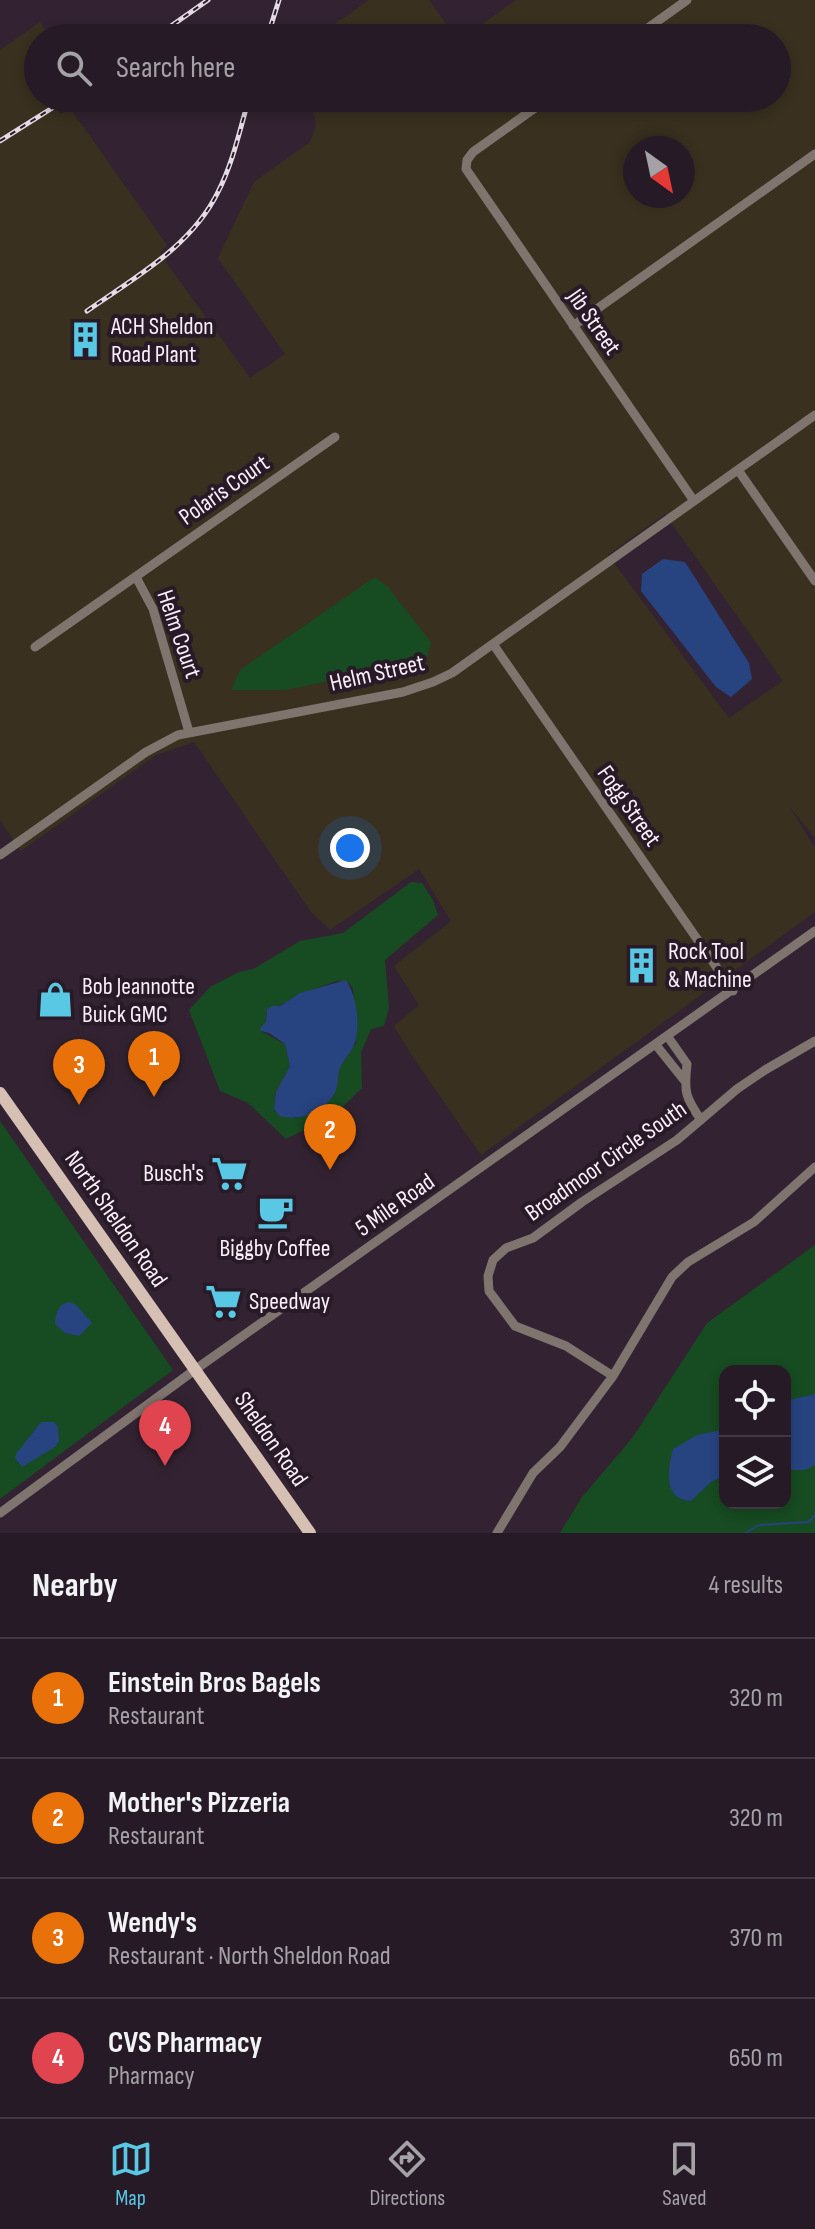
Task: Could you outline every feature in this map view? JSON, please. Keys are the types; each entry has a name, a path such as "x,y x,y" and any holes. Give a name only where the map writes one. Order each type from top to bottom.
{"main road":[{"name":"North Sheldon Road","path":"0,1093 196,1369"},
{"name":"Sheldon Road","path":"196,1369 310,1533"}],"street":[{"path":"654,24 687,0"},
{"name":"Jib Street","path":"529,112 473,152 466,163 469,175 694,501"},
{"path":"573,326 815,154"},
{"name":"Helm Street","path":"0,855 146,752 189,732 417,688 452,673 815,415"},
{"name":"Polaris Court","path":"136,577 335,437"},
{"path":"738,470 815,581"},
{"name":"Helm Court","path":"35,647 136,577 153,609 189,732"},
{"name":"Fogg Street","path":"493,644 733,991"},
{"name":"5 Mile Road","path":"0,1513 196,1369 815,931"},
{"path":"668,1037 687,1064 684,1080 687,1100 701,1120"},
{"name":"Broadmoor Circle South","path":"613,1376 566,1346 515,1326 489,1291 488,1276 493,1260 506,1248 533,1238 677,1140 765,1070 815,1041"},
{"path":"656,1045 684,1080"},
{"path":"497,1533 533,1473 560,1447 613,1376 652,1307 678,1271 754,1222 815,1167"}],"shaded area":[{"path":"369,0 429,0 447,24 335,24"},
{"path":"516,0 815,0 815,838 789,806 815,848 815,912 481,1155 394,1026 419,1005 394,966 451,921 419,869 330,930 311,912 194,742 156,755 21,851 0,820 0,50 24,33 24,112 73,112 167,245 160,254 250,378 285,354 218,258 254,182 310,142 316,125 314,112 791,112 791,24 483,24","holes":["665,514 783,681 729,718 608,555"]}],"green space":[{"path":"375,577 388,587 431,642 426,660 286,690 231,690 240,670"},
{"path":"411,882 422,883 438,915 385,960 389,1008 384,1026 371,1029 361,1053 362,1088 334,1115 286,1139 248,1103 220,1091 189,1010 210,987 239,972 253,969 300,941 343,933","holes":["337,981 347,981 353,989 356,1043 338,1070 325,1106 298,1118 279,1116 274,1109 276,1092 290,1066 285,1044 261,1031 266,1022 266,1013 300,994"]},
{"path":"0,1121 173,1370 0,1499"},
{"path":"815,1245 815,1533 560,1533 582,1497 633,1437 707,1323"}],"water":[{"path":"663,559 685,562 749,663 752,679 731,697 716,687 641,591 642,574"},
{"path":"346,980 355,1003 357,1030 353,1048 342,1063 336,1090 326,1104 312,1114 296,1118 279,1116 274,1109 276,1092 290,1066 285,1044 261,1031 266,1022 267,1009 280,1006 300,993"},
{"path":"68,1302 75,1304 92,1323 79,1336 65,1333 55,1324 59,1308"},
{"path":"815,1394 815,1465 805,1470 791,1470 791,1400"},
{"path":"41,1422 54,1422 58,1427 59,1441 55,1447 22,1467 15,1458 16,1454"},
{"path":"719,1430 719,1479 712,1481 691,1501 675,1495 671,1489 670,1465 673,1449 697,1435"}],"waterway":[{"path":"745,1533 759,1525 809,1522 815,1515"}],"railway":[{"path":"174,24 208,0"},
{"path":"271,24 279,0"},
{"path":"0,141 46,112"},
{"path":"87,311 177,245 207,212 228,169 245,112"}],"place":[{"name":"ACH Sheldon Road Plant","path":"85,340"},
{"name":"Rock Tool & Machine","path":"642,965"},
{"name":"Bob Jeannotte Buick GMC","path":"56,1000"},
{"name":"Einstein Bros Bagels","path":"154,1097"},
{"name":"Wendy's","path":"79,1105"},
{"name":"Mother's Pizzeria","path":"330,1170"},
{"name":"Busch's","path":"230,1173"},
{"name":"Biggby Coffee","path":"275,1211"},
{"name":"Speedway","path":"223,1301"},
{"name":"CVS Pharmacy","path":"165,1466"}]}
